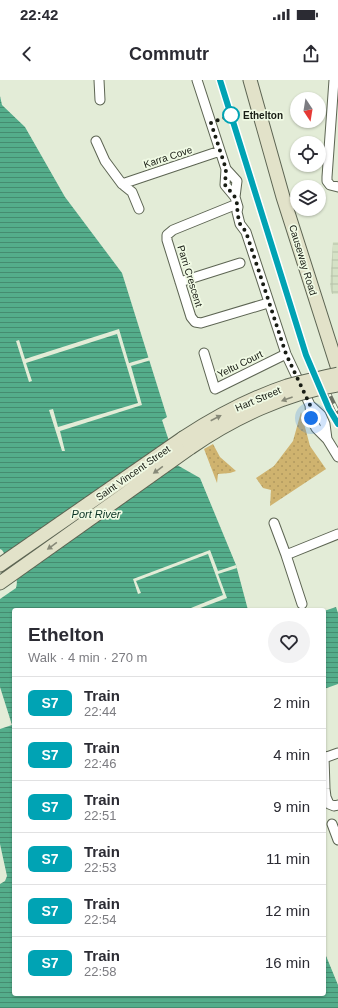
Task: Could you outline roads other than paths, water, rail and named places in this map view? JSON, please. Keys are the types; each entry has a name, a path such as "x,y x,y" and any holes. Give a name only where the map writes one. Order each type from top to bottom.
{"main road":[{"name":"Causeway Road","path":"250,80 283,197 338,369"},
{"name":"Hart Street","path":"187,443 204,424 244,404 287,386 338,374"},
{"name":"Hart Street","path":"187,443 209,434 249,413 293,397 338,385"},
{"name":"Saint Vincent Street","path":"2,563 187,443"},
{"name":"Saint Vincent Street","path":"0,583 187,443"}],"street":[{"path":"99,80 100,100"},
{"path":"197,80 226,169 237,181 237,203 242,209 246,222 246,232 268,303 286,354 310,405 321,414 325,424 326,439 338,457"},
{"path":"334,80 327,177 330,185 338,187"},
{"path":"96,141 105,161 122,184 132,192 138,209"},
{"name":"Karra Cove","path":"122,184 220,151"},
{"name":"Parri Crescent","path":"237,203 173,230 168,235 167,240 180,282 191,317 195,322 201,323 268,303"},
{"path":"180,282 240,263"},
{"name":"Yeltu Court","path":"204,353 215,388 286,354"},
{"path":"274,523 302,604"},
{"path":"286,555 338,534"},
{"path":"326,756 338,753"},
{"path":"326,797 329,804 334,806 338,805"},
{"path":"332,824 338,840"}],"water":[{"name":"Port River","path":"0,96 2,105 25,127 65,197 122,273 167,417 162,420 177,465 200,478 236,565 247,608 12,608 12,725 0,687 0,599 16,588 17,583 11,563 0,549"},
{"path":"336,607 338,613 338,684 326,688 326,610"},
{"name":"Port River","path":"12,725 12,996 326,996 326,956 338,985 338,1008 0,1008 0,884 5,881 7,876 0,844 0,729"}],"railway":[{"path":"220,80 306,355 329,409 338,424"},
{"path":"327,389 338,412"}],"train":[{"name":"S7","path":"220,80 306,355 329,409 338,424"}],"place":[{"name":"Ethelton","path":"231,115"}]}
